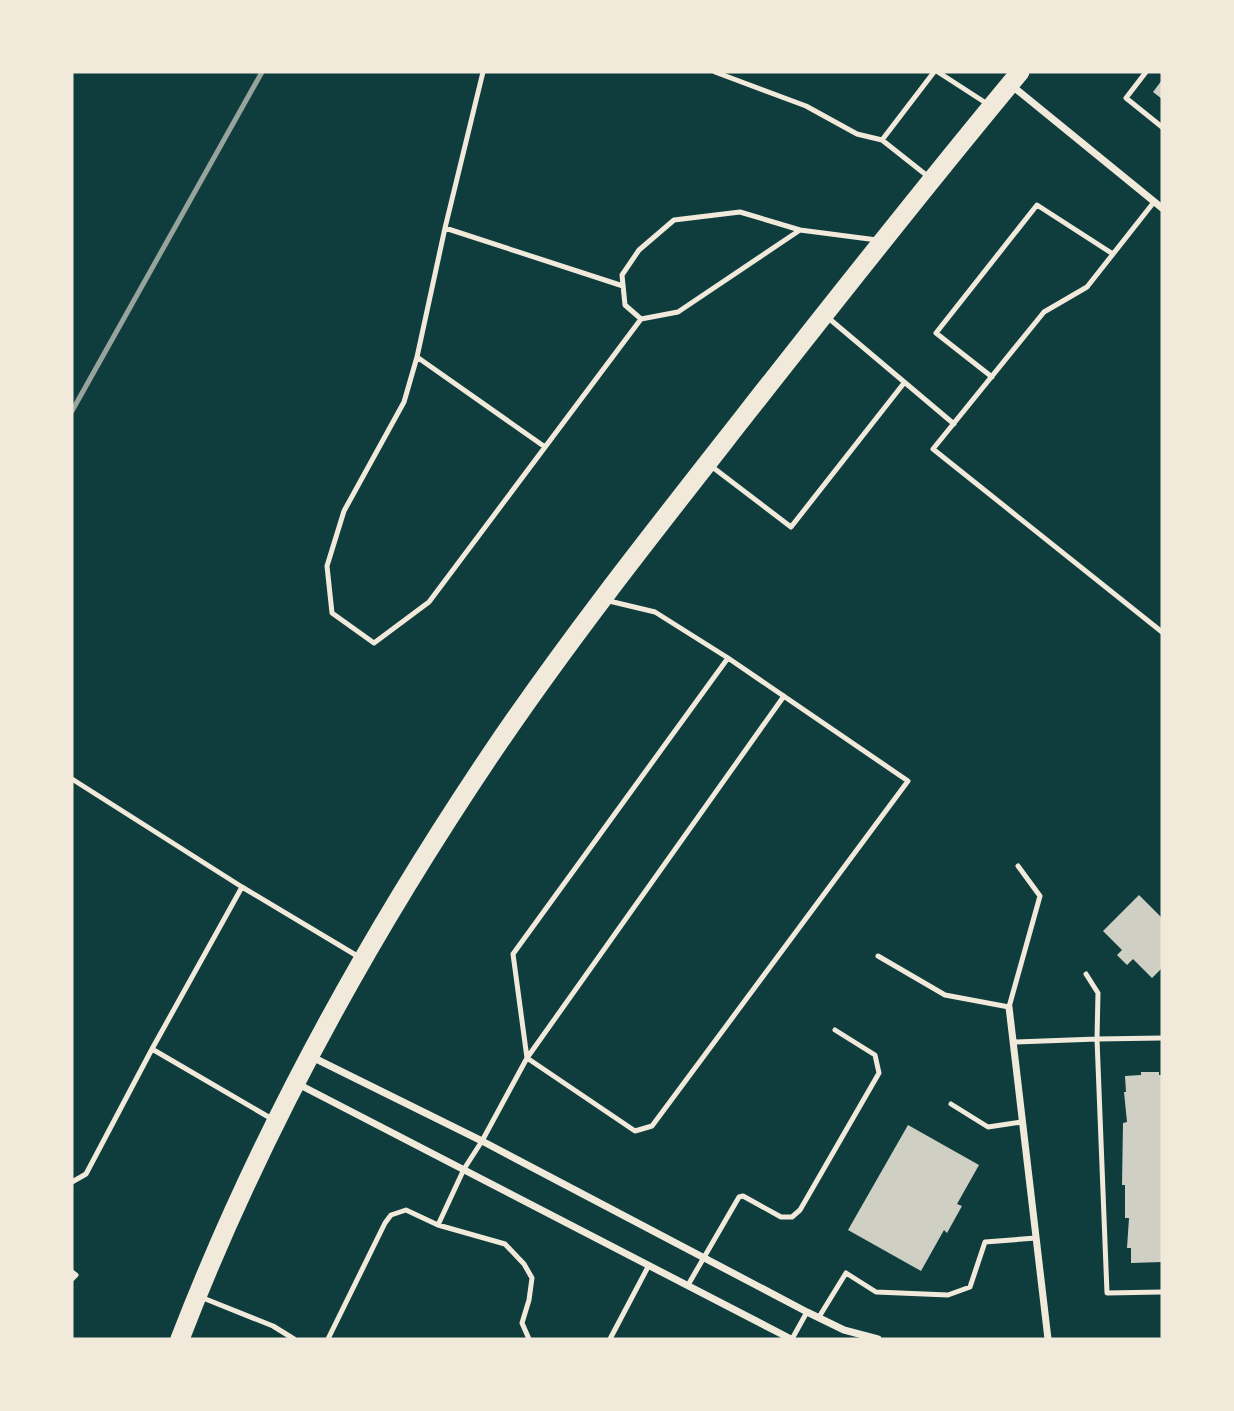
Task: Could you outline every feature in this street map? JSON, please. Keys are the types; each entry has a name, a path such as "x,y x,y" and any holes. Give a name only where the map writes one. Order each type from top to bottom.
{"highway":[{"path":"180,1339 275,1120 308,1055 362,958 490,756 602,600 707,463 1015,78"}],"street":[{"path":"1015,78 1162,208"},
{"path":"1009,1007 1048,1339"},
{"path":"308,1055 482,1141 807,1312 844,1330 878,1339"},
{"path":"295,1082 792,1339"}],"lane":[{"path":"483,72 417,357 404,402 344,511 327,566 332,614 374,643 429,602 641,319 678,312 800,230"},
{"path":"715,72 806,106 857,134 882,140 933,180"},
{"path":"882,140 936,72 992,106"},
{"path":"1146,72 1126,98 1162,127"},
{"path":"1154,202 1087,287 1044,312 933,449 1162,632"},
{"path":"992,377 936,333 1037,205 1113,254"},
{"path":"641,319 625,305 622,275 639,250 674,220 740,212 800,230 883,241"},
{"path":"445,228 623,286"},
{"path":"824,314 954,424"},
{"path":"417,357 545,447"},
{"path":"707,463 791,527 904,383"},
{"path":"602,600 655,612 729,658 908,780 652,1126 635,1131 527,1058 513,954 729,658"},
{"path":"438,1225 464,1169 527,1058 784,696"},
{"path":"72,779 242,887 362,958"},
{"path":"878,956 945,995 1009,1007 1040,896 1018,866"},
{"path":"72,1182 86,1174 242,887"},
{"path":"1086,974 1097,993 1107,1293 1162,1292"},
{"path":"688,1285 739,1197 743,1196 781,1217 792,1217 800,1210 878,1073 875,1055 835,1030"},
{"path":"1013,1042 1162,1038"},
{"path":"152,1049 275,1120"},
{"path":"951,1104 988,1127 1022,1122"},
{"path":"328,1339 385,1223 391,1215 406,1210 438,1225 505,1244 524,1264 532,1278 523,1322 528,1339"},
{"path":"819,1317 846,1273 876,1292 948,1295 970,1287 985,1242 1036,1238"},
{"path":"610,1339 649,1265"},
{"path":"72,1272 76,1275 72,1279"},
{"path":"197,1295 274,1326 294,1339"},
{"path":"792,1339 807,1312"}],"building":[{"path":"1162,80 1162,99 1153,92"},
{"path":"1139,895 1162,918 1162,968 1152,978 1133,959 1127,965 1117,955 1122,950 1103,931"},
{"path":"1141,1072 1159,1072 1159,1075 1162,1075 1162,1262 1131,1263 1131,1248 1127,1248 1129,1218 1125,1218 1125,1185 1122,1185 1123,1123 1127,1122 1124,1092 1125,1076 1141,1075"},
{"path":"908,1125 979,1165 957,1204 962,1206 947,1233 944,1230 921,1271 848,1230"}],"railway":[{"path":"72,411 262,72"}]}
